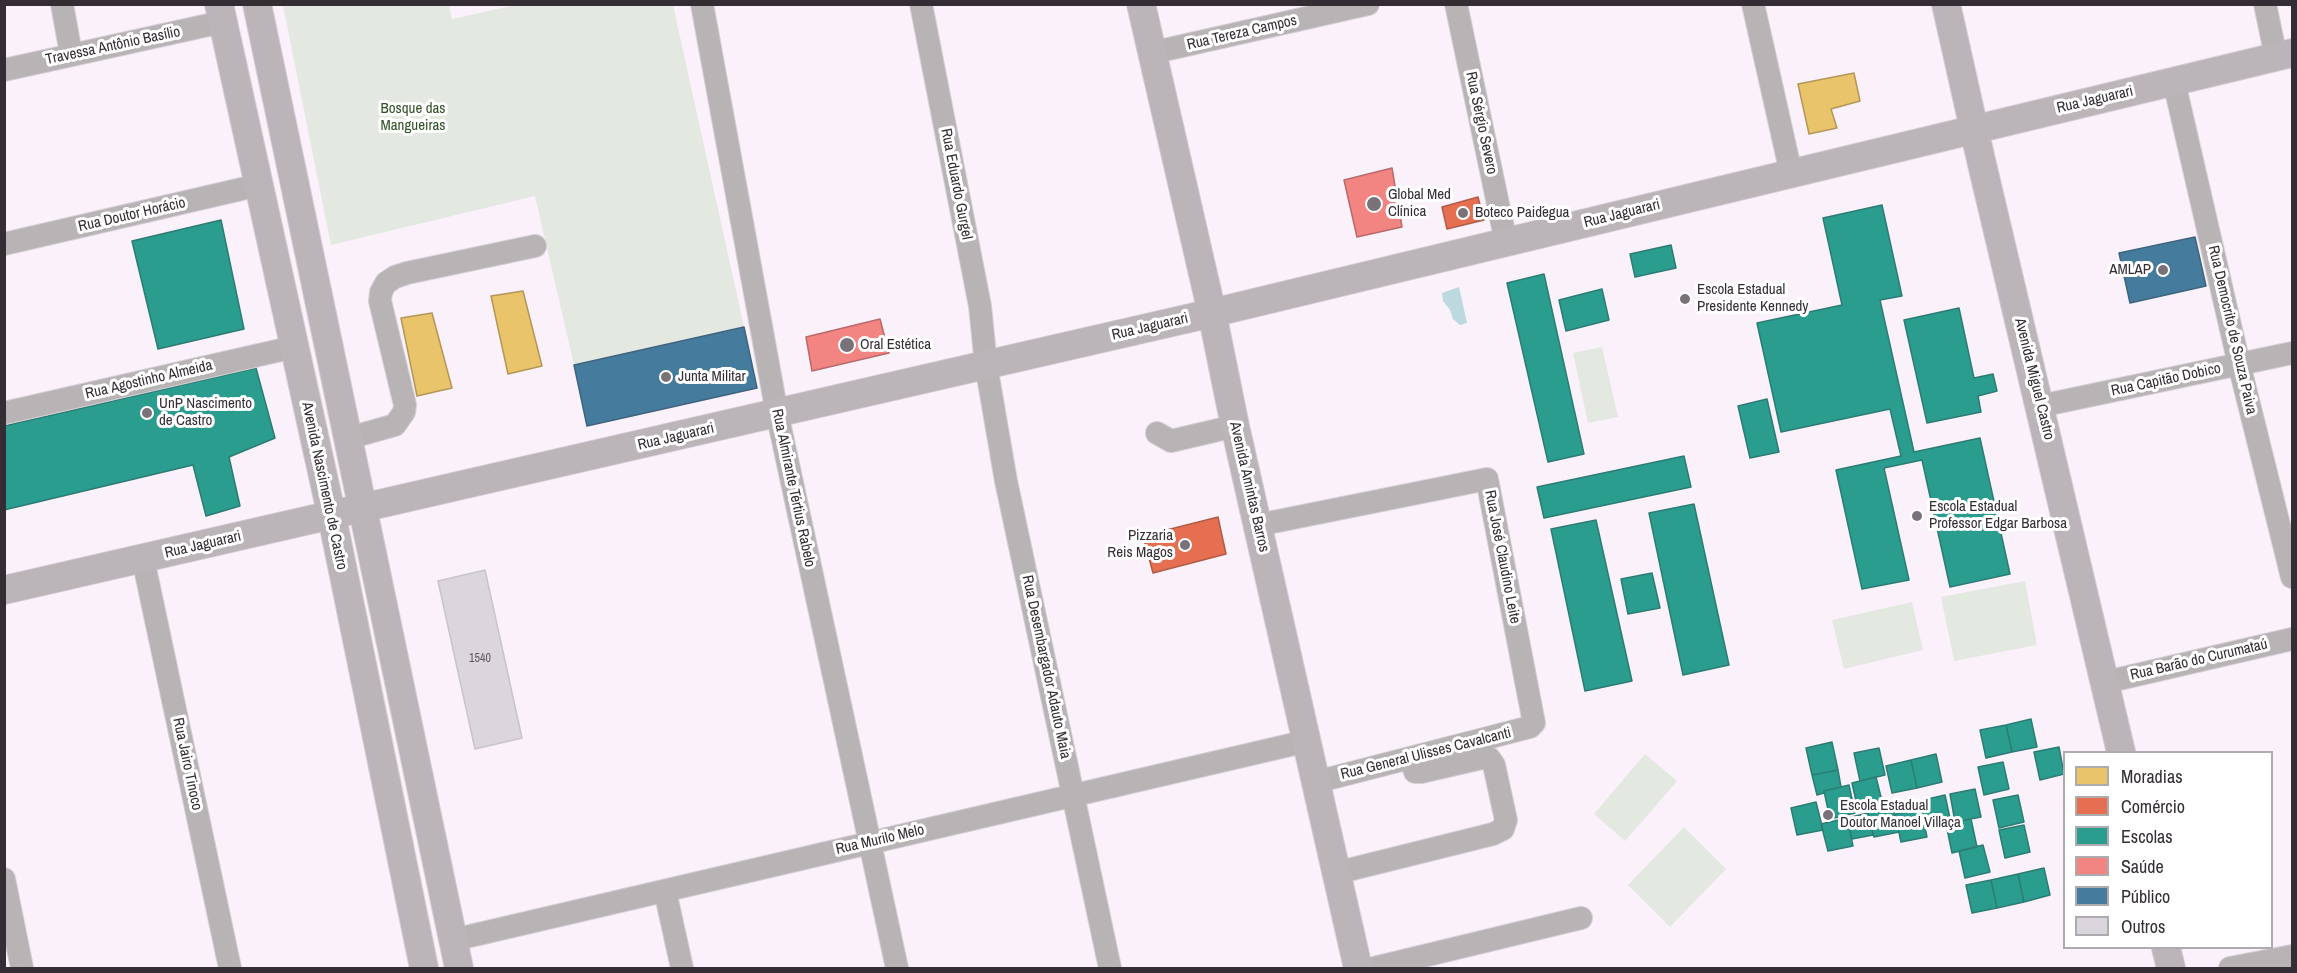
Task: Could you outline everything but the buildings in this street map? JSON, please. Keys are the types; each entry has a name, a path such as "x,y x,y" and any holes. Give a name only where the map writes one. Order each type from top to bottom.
{"main road":[{"path":"257,4 459,969"},
{"name":"Avenida Amintas Barros","path":"1141,4 1358,969"},
{"name":"Avenida Miguel Castro","path":"1946,4 2121,751"},
{"name":"Avenida Nascimento de Castro","path":"220,13 332,516 383,777 424,969"},
{"name":"Rua Jaguarari","path":"4,590 1212,313 2284,55"},
{"path":"278,268 304,228"},
{"path":"383,777 430,825"},
{"path":"2166,949 2171,969"}],"street":[{"path":"62,4 72,54"},
{"name":"Rua Almirante Tértius Rabelo","path":"702,4 777,413 897,969"},
{"name":"Rua Eduardo Gurgel","path":"921,4 980,306 986,365"},
{"name":"Rua Tereza Campos","path":"1151,53 1368,4"},
{"name":"Rua Sérgio Severo","path":"1456,4 1506,242"},
{"path":"1753,4 1791,173"},
{"path":"2265,4 2284,55"},
{"name":"Travessa Antônio Basílio","path":"4,70 72,54 220,13"},
{"name":"Rua Democrito de Souza Paiva","path":"2174,82 2239,364 2292,577"},
{"name":"Rua Doutor Horácio","path":"4,244 259,185"},
{"path":"349,438 395,425 404,412 405,405 380,301 381,291 386,283 407,273 535,246"},
{"name":"Rua Agostinho Almeida","path":"4,413 294,347"},
{"name":"Rua Capitão Dobico","path":"2040,406 2292,353"},
{"name":"Rua Desembargador Adauto Maia","path":"986,365 1006,481 1110,969"},
{"path":"1157,434 1171,441 1235,426"},
{"name":"Rua José Claudino Leite","path":"1258,525 1486,478 1534,723"},
{"name":"Rua Jairo Tinoco","path":"143,559 230,969"},
{"name":"Rua Barão do Curumataú","path":"2106,682 2292,639"},
{"name":"Rua General Ulisses Cavalcanti","path":"1316,782 1530,727 1534,723"},
{"name":"Rua Murilo Melo","path":"453,940 1307,741"},
{"path":"1336,873 1493,834 1503,829 1506,820 1494,765 1489,758 1421,772 1415,771 1411,758"},
{"path":"4,879 22,969"},
{"path":"665,891 682,969"},
{"path":"1374,969 1581,918"},
{"path":"2230,969 2292,956"}],"green space":[{"name":"Bosque das Mangueiras","path":"283,5 449,5 452,19 516,5 673,5 744,327 574,365 535,196 331,245"},
{"path":"1602,347 1618,417 1588,423 1573,353"},
{"path":"2025,581 2037,645 1954,661 1941,597"},
{"path":"1912,602 1923,650 1844,669 1832,620"},
{"path":"1645,754 1677,781 1625,841 1594,814"},
{"path":"1684,827 1726,869 1670,927 1628,885"}],"water":[{"path":"1459,287 1467,323 1460,325 1453,319 1443,301 1442,293"}],"place":[{"name":"Global Med Clínica","path":"1374,204"},
{"name":"Boteco Paid´egua","path":"1463,213"},
{"name":"AMLAP","path":"2163,270"},
{"name":"Escola Estadual Presidente Kennedy","path":"1685,299"},
{"name":"Oral Estética","path":"847,345"},
{"name":"Junta Militar","path":"666,377"},
{"name":"UnP Nascimento de Castro","path":"147,413"},
{"name":"Escola Estadual Professor Edgar Barbosa","path":"1917,516"},
{"name":"Pizzaria Reis Magos","path":"1185,545"},
{"name":"Escola Estadual Doutor Manoel Villaça","path":"1828,815"}]}
